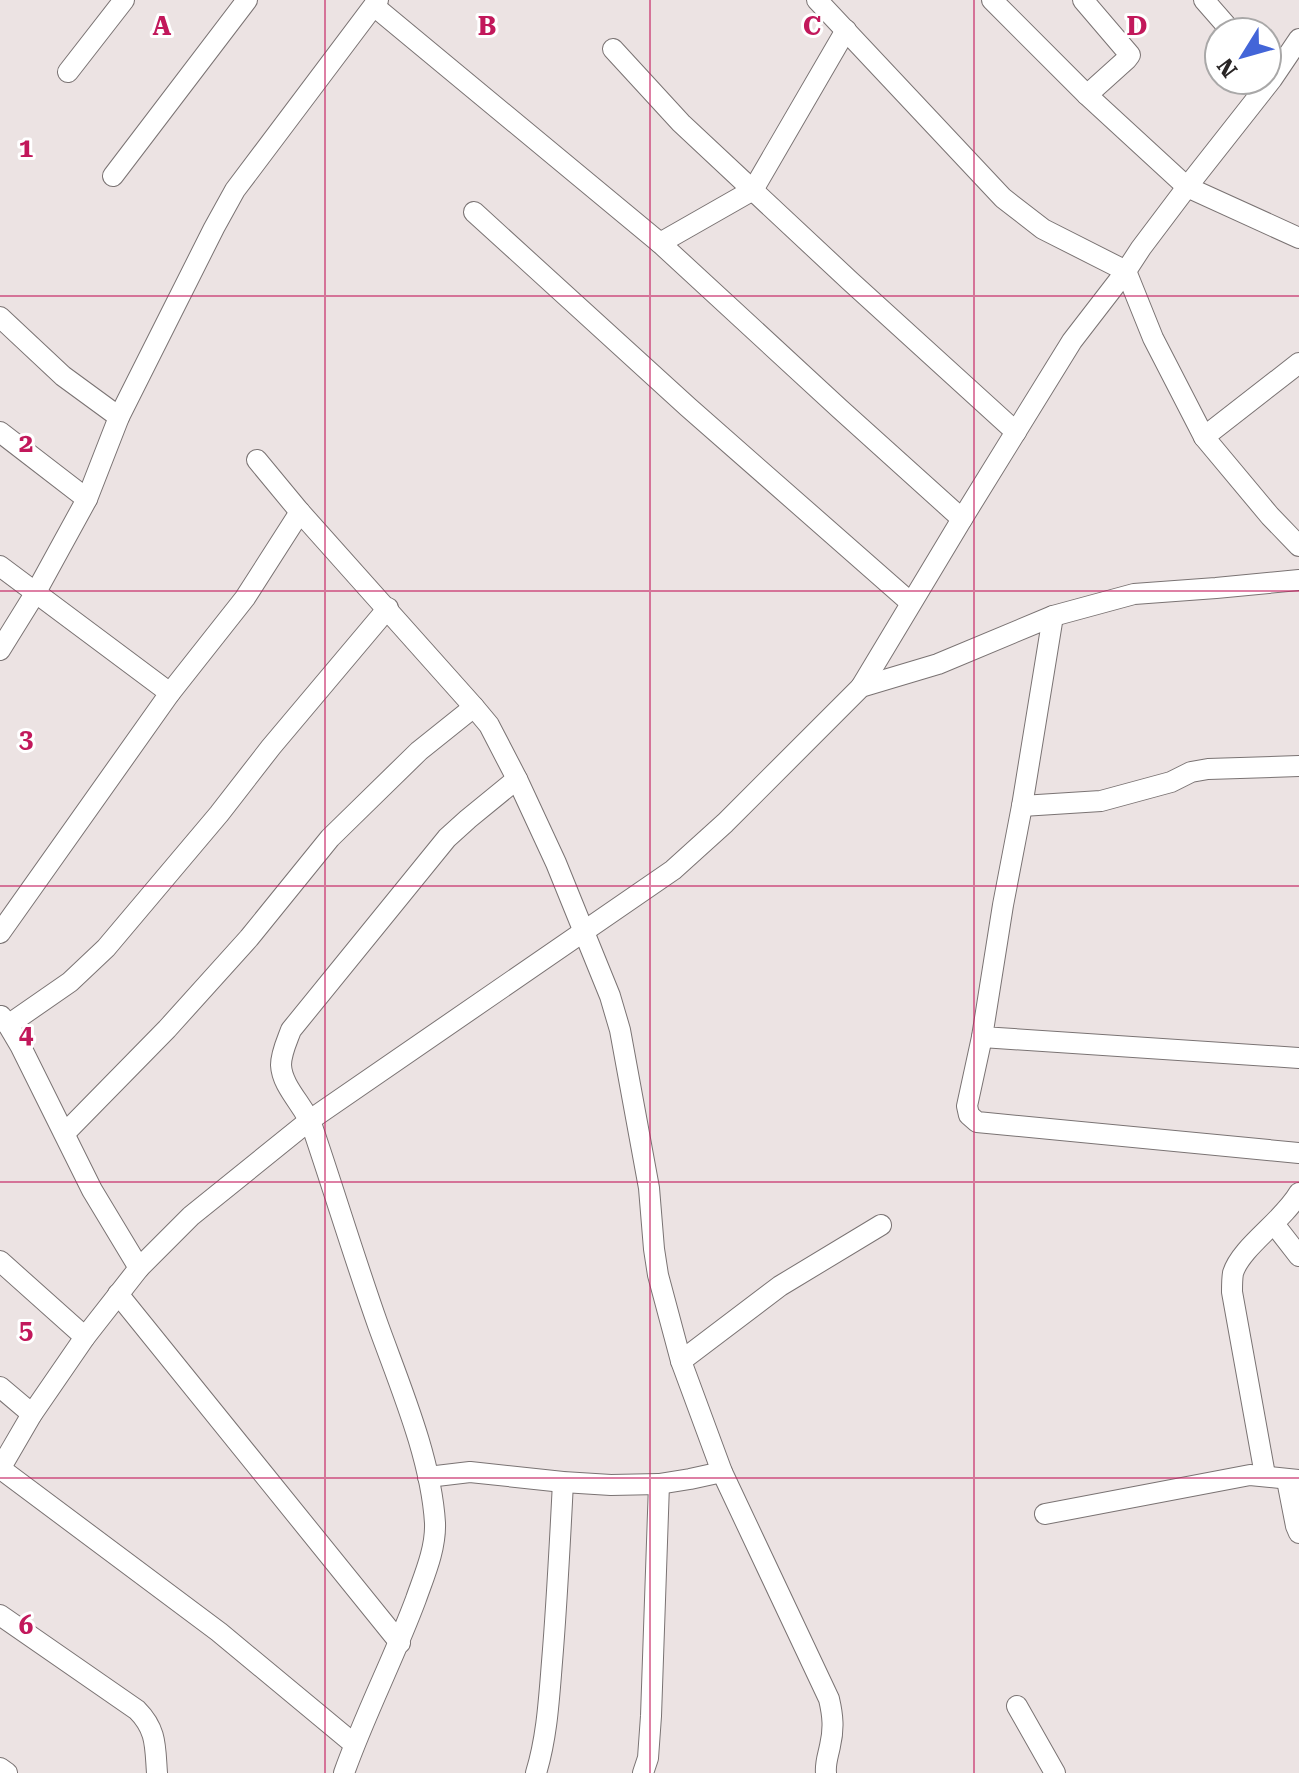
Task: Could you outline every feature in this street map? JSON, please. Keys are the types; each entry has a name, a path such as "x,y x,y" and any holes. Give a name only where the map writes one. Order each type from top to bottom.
{"street":[{"path":"68,72 124,0"},
{"path":"113,176 247,0"},
{"path":"817,0 1003,198 1043,229 1126,271 1153,338 1204,437 1299,546"},
{"path":"992,0 1087,95 1187,187 1299,238"},
{"path":"1083,0 1130,55 1087,95"},
{"path":"1204,0 1218,16"},
{"path":"0,650 87,499 119,417 235,190 376,3 660,243 962,519"},
{"path":"660,243 753,190 846,30"},
{"path":"1283,59 1299,39"},
{"path":"613,49 681,123 1016,432"},
{"path":"354,1744 219,1632 0,1469 32,1414 85,1337 139,1268 191,1216 310,1120 673,870 725,823 861,687 1072,341 1254,96"},
{"path":"474,212 688,407 911,603"},
{"path":"0,317 63,376 119,417"},
{"path":"1204,437 1299,363"},
{"path":"0,432 87,499"},
{"path":"257,460 489,725 517,779 584,930 620,1030 649,1188 658,1275 681,1361 722,1472 829,1699 834,1720 826,1773"},
{"path":"0,933 170,693 245,598 300,512"},
{"path":"0,566 170,693"},
{"path":"861,687 938,664 1053,616 1134,594 1299,580"},
{"path":"139,1268 92,1190 21,1047 4,1020 70,982 106,948 388,608"},
{"path":"1053,616 982,1037 967,1106 969,1115 977,1122 1299,1153"},
{"path":"65,1133 167,1029 249,938 330,838 419,751 474,707"},
{"path":"1022,806 1101,801 1208,769 1299,766"},
{"path":"344,1773 400,1643 429,1564 435,1526 428,1477 409,1413 310,1120 284,1078 281,1064 291,1030 447,838 517,779"},
{"path":"982,1037 1299,1058"},
{"path":"1265,1475 1232,1292 1233,1274 1243,1255 1291,1207 1299,1193"},
{"path":"1274,1224 1296,1246"},
{"path":"681,1361 780,1286 881,1225"},
{"path":"0,1261 85,1337"},
{"path":"118,1294 400,1643"},
{"path":"0,1387 32,1414"},
{"path":"428,1477 470,1472 611,1485 659,1484 722,1472"},
{"path":"1045,1514 1250,1475 1265,1475 1293,1480 1299,1533"},
{"path":"536,1773 548,1712 563,1482"},
{"path":"643,1773 648,1758 651,1716 659,1484"},
{"path":"0,1615 147,1720 154,1736 157,1773"},
{"path":"1017,1706 1055,1773"},
{"path":"0,1768 7,1773"}]}
